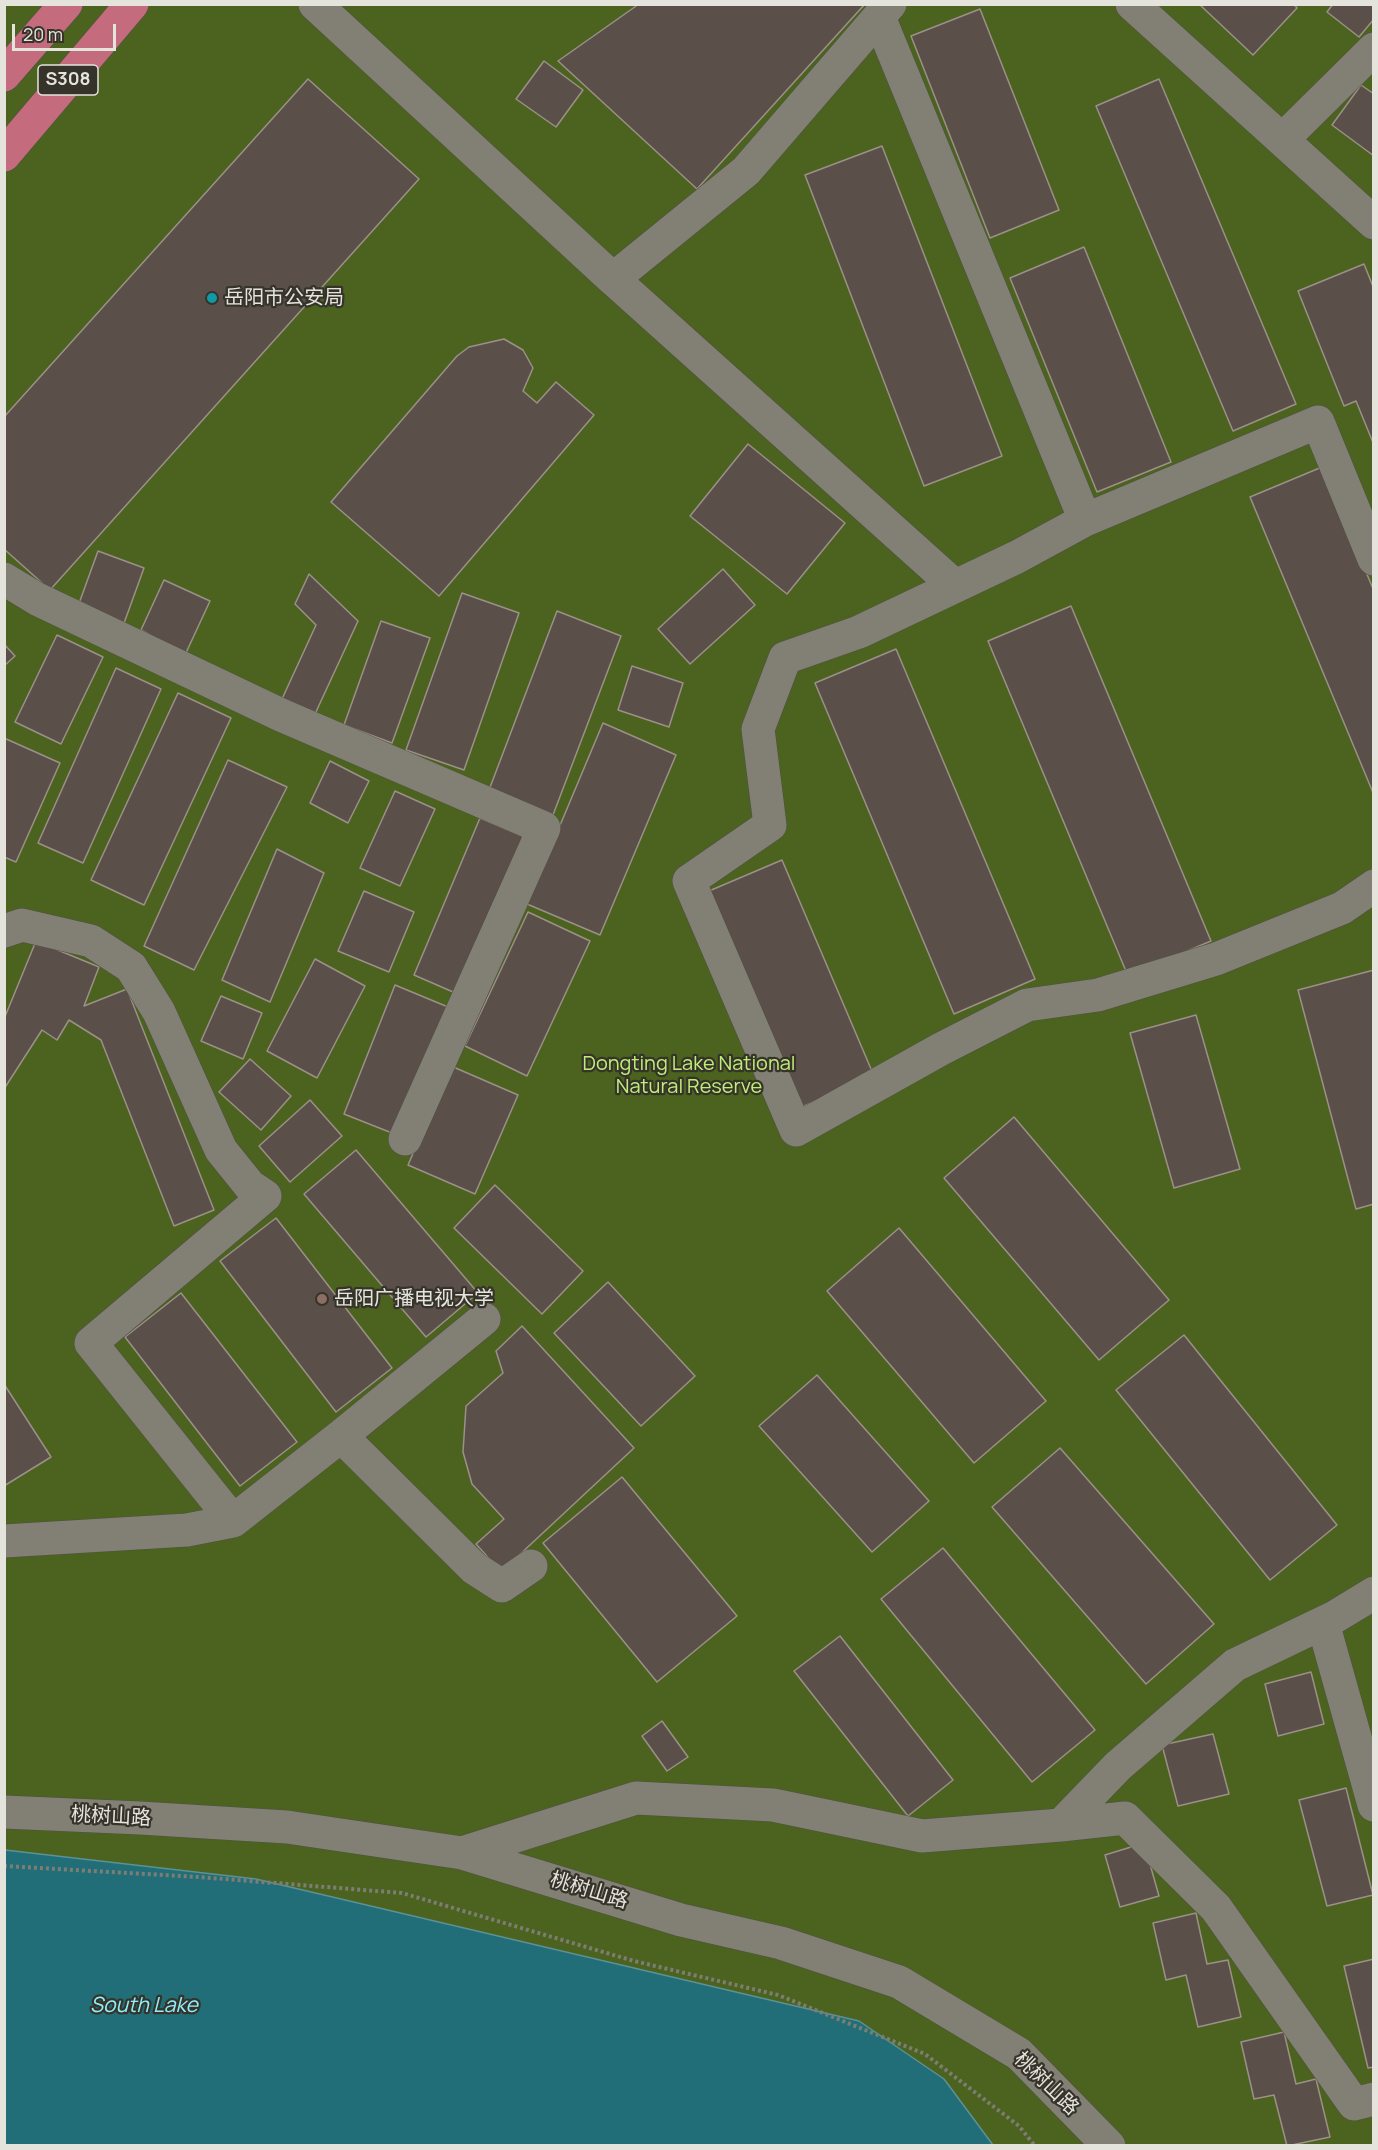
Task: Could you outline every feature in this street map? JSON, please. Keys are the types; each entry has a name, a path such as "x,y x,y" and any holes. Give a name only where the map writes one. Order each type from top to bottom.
{"highway":[{"name":"S308","path":"4,75 66,4"},
{"name":"S308","path":"4,155 132,4"}],"street":[{"path":"315,4 613,279 955,586"},
{"path":"1132,4 1374,223"},
{"path":"613,279 746,171 885,10 1085,520"},
{"path":"1282,140 1374,49"},
{"path":"1374,559 1318,422 1085,520 1017,556 859,632 785,658 758,729 770,825 689,881 796,1130 941,1049 1027,1005 1098,995 1216,959 1342,908 1374,886"},
{"path":"4,579 38,599 281,715 544,828 405,1139"},
{"path":"4,931 22,925 91,941 131,967 159,1012 221,1150 250,1186 266,1196 91,1343 233,1521"},
{"path":"4,1541 187,1530 233,1521 484,1319"},
{"path":"341,1436 474,1568 502,1586 531,1566"},
{"path":"1061,1825 1118,1766 1235,1665 1323,1623 1374,1593"},
{"path":"1323,1623 1365,1742 1374,1805"},
{"path":"462,1852 636,1798 773,1805 922,1836 1125,1818 1216,1908 1354,2104 1374,2099"},
{"name":"桃树山路","path":"4,1812 287,1827 462,1852 681,1920 781,1943 899,1982 1019,2054 1109,2145"}],"path":[{"path":"4,1866 199,1877 402,1893 634,1961 777,1995 925,2054 1019,2126 1035,2145"}],"green space":[{"name":"Dongting Lake National Natural Reserve","path":"5,5 1373,5 1373,2145 5,2146"}],"water":[{"name":"South Lake","path":"5,1850 256,1879 859,2021 944,2079 993,2145 5,2145"}],"building":[{"path":"639,4 865,4 697,189 558,61"},
{"path":"1199,4 1294,4 1297,8 1253,55"},
{"path":"1333,4 1374,4 1374,19 1359,37 1327,12"},
{"path":"980,9 1059,210 990,238 911,36"},
{"path":"544,61 583,90 556,127 516,99"},
{"name":"岳阳市公安局","path":"308,79 419,179 50,590 4,549 4,417"},
{"path":"1159,79 1296,404 1233,431 1096,106"},
{"path":"1361,85 1374,94 1374,156 1332,125"},
{"path":"882,146 1002,456 924,486 805,175"},
{"path":"1084,247 1171,462 1097,492 1010,278"},
{"path":"1364,264 1374,289 1374,445 1356,401 1344,406 1298,291"},
{"path":"504,339 523,350 533,368 523,391 537,403 556,382 594,415 439,596 331,502 457,356 469,347"},
{"path":"748,444 845,523 787,594 690,516"},
{"path":"1322,467 1374,591 1374,795 1250,497"},
{"path":"98,551 144,568 123,626 77,609"},
{"path":"723,569 755,605 690,664 658,629"},
{"path":"309,574 358,621 315,714 282,699 316,625 295,604"},
{"path":"164,580 210,601 185,655 141,630"},
{"path":"462,593 519,613 464,770 406,750"},
{"path":"1071,606 1211,941 1128,976 988,641"},
{"path":"557,611 621,636 553,815 489,790"},
{"path":"381,621 430,638 392,743 344,725"},
{"path":"57,635 103,657 61,744 15,722"},
{"path":"4,644 15,656 4,666"},
{"path":"896,649 1035,979 954,1014 815,683"},
{"path":"632,666 683,683 669,727 618,710"},
{"path":"116,668 161,689 83,863 38,843"},
{"path":"178,693 231,718 144,905 91,880"},
{"path":"603,723 676,755 600,935 527,904"},
{"path":"4,738 60,763 16,862 4,857"},
{"path":"228,760 287,787 194,970 144,946"},
{"path":"330,761 369,781 348,823 310,803"},
{"path":"395,791 435,809 400,886 360,868"},
{"path":"480,818 527,838 460,995 414,975"},
{"path":"277,849 324,873 270,1002 222,980"},
{"path":"782,860 874,1076 802,1107 709,891"},
{"path":"364,891 414,912 389,972 338,951"},
{"path":"528,912 590,941 527,1076 465,1046"},
{"path":"36,941 99,967 84,1006 127,989 214,1210 174,1226 101,1040 69,1020 57,1040 42,1030 4,1089 4,1019"},
{"path":"315,959 365,986 317,1078 267,1051"},
{"path":"1374,970 1374,1204 1356,1209 1298,990"},
{"path":"395,985 448,1007 397,1135 344,1114"},
{"path":"221,996 262,1013 243,1059 201,1041"},
{"path":"1196,1015 1240,1169 1174,1188 1130,1033"},
{"path":"250,1059 291,1096 261,1130 219,1092"},
{"path":"451,1066 518,1095 475,1194 408,1165"},
{"path":"310,1100 342,1136 290,1182 259,1146"},
{"path":"1014,1117 1169,1300 1099,1360 944,1178"},
{"path":"356,1150 478,1293 426,1337 304,1194"},
{"path":"495,1185 583,1271 542,1314 454,1228"},
{"path":"276,1218 392,1368 336,1412 220,1261"},
{"path":"899,1228 1046,1401 974,1463 827,1291"},
{"path":"608,1282 695,1376 641,1426 554,1333"},
{"path":"181,1293 297,1442 240,1486 125,1337"},
{"path":"522,1326 634,1448 501,1572 476,1544 504,1519 472,1484 463,1452 466,1406 503,1373 496,1351"},
{"path":"1184,1335 1337,1525 1270,1580 1116,1390"},
{"path":"817,1375 929,1501 872,1552 759,1426"},
{"path":"4,1384 51,1457 4,1486"},
{"path":"1060,1448 1214,1624 1146,1684 992,1507"},
{"path":"622,1477 737,1616 657,1682 543,1543"},
{"path":"943,1548 1095,1730 1032,1782 881,1599"},
{"path":"840,1636 953,1780 908,1816 794,1671"},
{"path":"1311,1672 1324,1724 1278,1736 1265,1684"},
{"path":"662,1721 688,1757 667,1771 642,1736"},
{"path":"1213,1734 1229,1794 1178,1806 1162,1745"},
{"path":"1346,1788 1373,1895 1327,1906 1299,1800"},
{"path":"1144,1843 1159,1896 1120,1907 1105,1855"},
{"path":"1196,1913 1207,1964 1228,1960 1241,2017 1198,2027 1186,1975 1166,1980 1153,1923"},
{"path":"1374,1959 1374,2067 1368,2068 1344,1966"},
{"path":"1284,2032 1296,2084 1316,2079 1330,2137 1287,2146 1274,2095 1254,2099 1241,2042"}],"place":[{"name":"岳阳市公安局","path":"212,298"},
{"name":"岳阳广播电视大学","path":"322,1299"}]}
